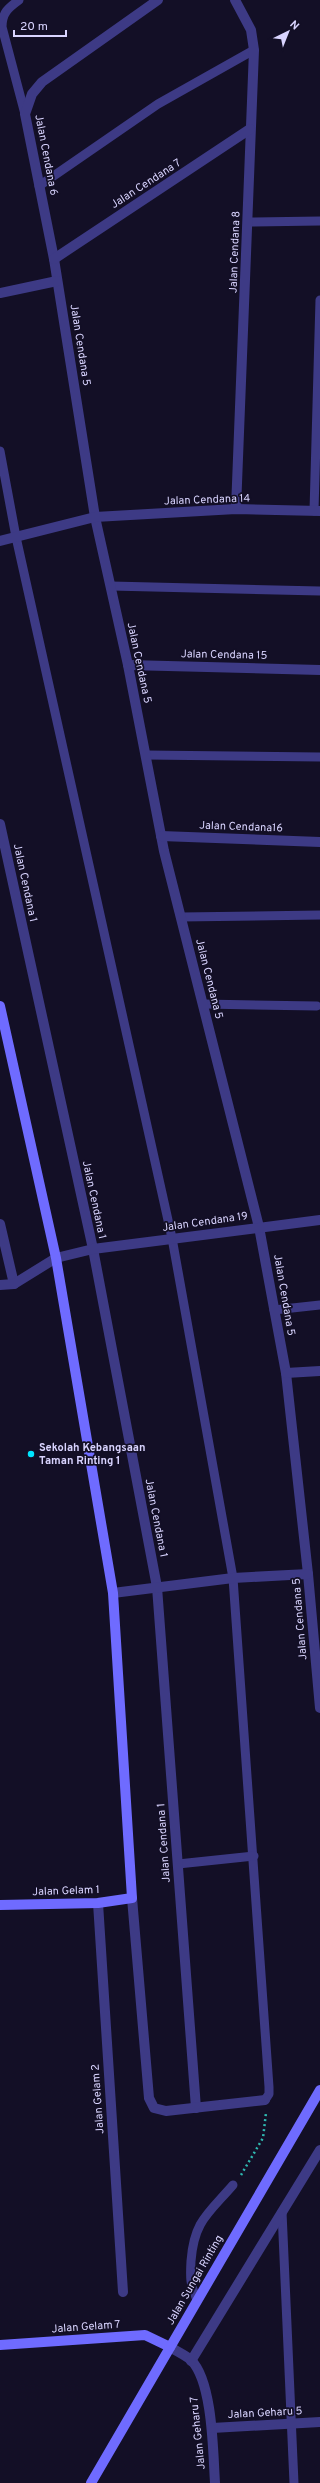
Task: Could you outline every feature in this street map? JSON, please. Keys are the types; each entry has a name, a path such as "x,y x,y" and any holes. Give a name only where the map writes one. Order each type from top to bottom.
{"street":[{"name":"Jalan Cendana 6","path":"54,259 25,114 32,94 42,82 158,0"},
{"name":"Jalan Cendana 8","path":"235,0 251,30 254,50 236,509"},
{"name":"Jalan Cendana 7","path":"54,259 250,129"},
{"name":"Jalan Cendana 5","path":"54,259 95,517 128,665 161,836 259,1227 286,1373 308,1574 320,1708"},
{"path":"0,293 57,281"},
{"name":"Jalan Cendana 14","path":"0,541 95,517 236,509 317,511"},
{"name":"Jalan Cendana 15","path":"128,665 320,670"},
{"name":"Jalan Cendana 1","path":"0,824 93,1249 157,1587 196,2108"},
{"name":"Jalan Cendana16","path":"161,836 320,842"},
{"path":"0,1006 56,1258 113,1593 132,1898 149,2098 154,2108 166,2111 265,2100"},
{"name":"Jalan Cendana 19","path":"14,1284 56,1258 93,1249 320,1220"},
{"path":"0,1224 14,1284 0,1285"},
{"path":"286,1373 320,1371"},
{"path":"113,1593 233,1578 308,1574"},
{"name":"Jalan Gelam 1","path":"0,1905 98,1903 132,1898"},
{"name":"Jalan Gelam 2","path":"98,1903 123,2292"},
{"name":"Jalan Sungai Rinting","path":"91,2483 320,2090"},
{"path":"191,2361 320,2150"},
{"name":"Jalan Gelam 7","path":"0,2345 145,2335 170,2347"},
{"name":"Jalan Geharu 7","path":"170,2347 191,2361 205,2387 212,2428 215,2483"},
{"name":"Jalan Geharu 5","path":"212,2428 320,2422"}],"lane":[{"path":"19,0 2,16 2,27 25,114"},
{"path":"39,186 158,104 254,50"},
{"path":"248,222 320,221"},
{"path":"317,511 320,300"},
{"path":"0,451 16,537 172,1238 233,1578 254,1856 269,2087 269,2094 265,2100"},
{"path":"110,586 320,591"},
{"path":"146,755 320,757"},
{"path":"181,917 320,915"},
{"path":"203,1004 317,1006"},
{"path":"274,1310 320,1305"},
{"path":"178,1864 254,1856"},
{"path":"197,2300 190,2283 195,2234 203,2219 233,2185"},
{"path":"282,2212 294,2483"}],"path":[{"path":"233,2185 263,2138 267,2119 265,2100"}],"place":[{"name":"Sekolah Kebangsaan Taman Rinting 1","path":"31,1454"}]}
